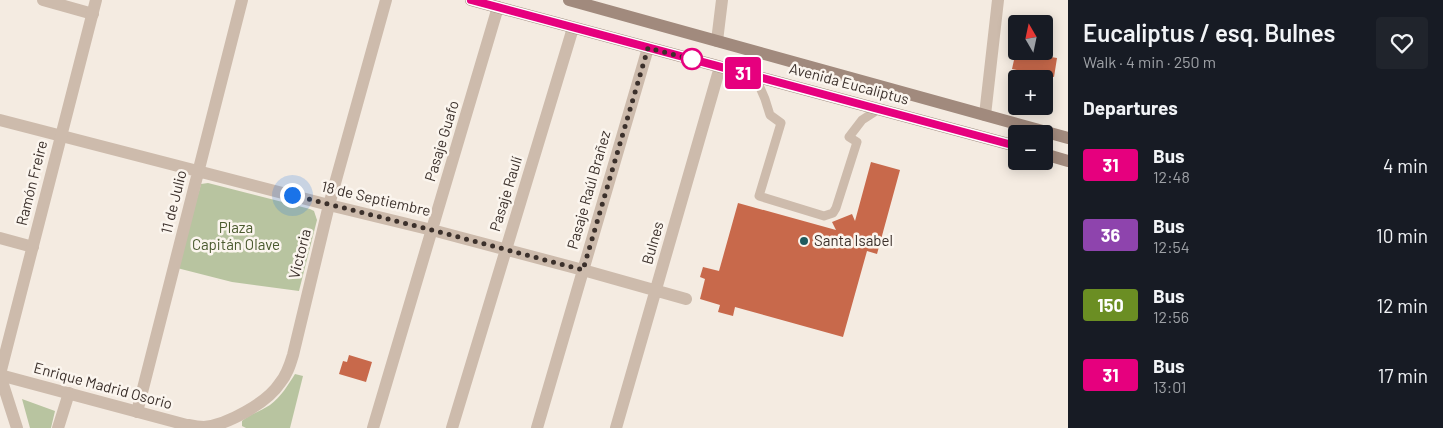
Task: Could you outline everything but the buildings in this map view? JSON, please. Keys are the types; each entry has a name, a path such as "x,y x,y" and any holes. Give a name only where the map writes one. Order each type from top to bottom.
{"main road":[{"name":"Avenida Eucaliptus","path":"471,0 1008,144"},
{"name":"Avenida Eucaliptus","path":"569,0 1068,138"},
{"path":"1053,157 1068,161"}],"street":[{"path":"42,0 93,14"},
{"name":"Ramón Freire","path":"0,375 96,0"},
{"name":"11 de Julio","path":"137,412 242,0"},
{"name":"Victoria","path":"193,427 203,427 218,423 264,401 281,382 287,371 293,355 329,205 386,0"},
{"path":"716,41 722,0"},
{"path":"985,115 998,0"},
{"name":"Pasaje Guafo","path":"373,428 498,7"},
{"name":"Pasaje Raulí","path":"452,428 573,28"},
{"name":"Pasaje Raúl Brañez","path":"537,428 648,48"},
{"name":"Bulnes","path":"616,428 720,67"},
{"name":"18 de Septiembre","path":"0,120 506,249 686,299"},
{"path":"0,238 33,247"},
{"path":"0,375 17,428"},
{"name":"Enrique Madrid Osorio","path":"0,375 193,427"},
{"path":"58,428 68,393"}],"lane":[{"path":"755,76 770,115 781,123 759,196 824,216 833,213 836,208 857,142 849,136 862,120 880,109"}],"green space":[{"name":"Plaza Capitán Olave","path":"208,183 314,211 317,220 299,291 232,282 177,268 201,184"},
{"path":"295,374 303,376 290,428 246,428 242,426 242,421 270,405 278,398"},
{"path":"22,399 55,411 51,428 30,428"}],"bus line":[{"name":"31","path":"471,0 1008,144"}],"place":[{"name":"Santa Isabel","path":"804,241"}],"route":[{"path":"292,195 583,270 648,48 699,61 692,59"}]}
